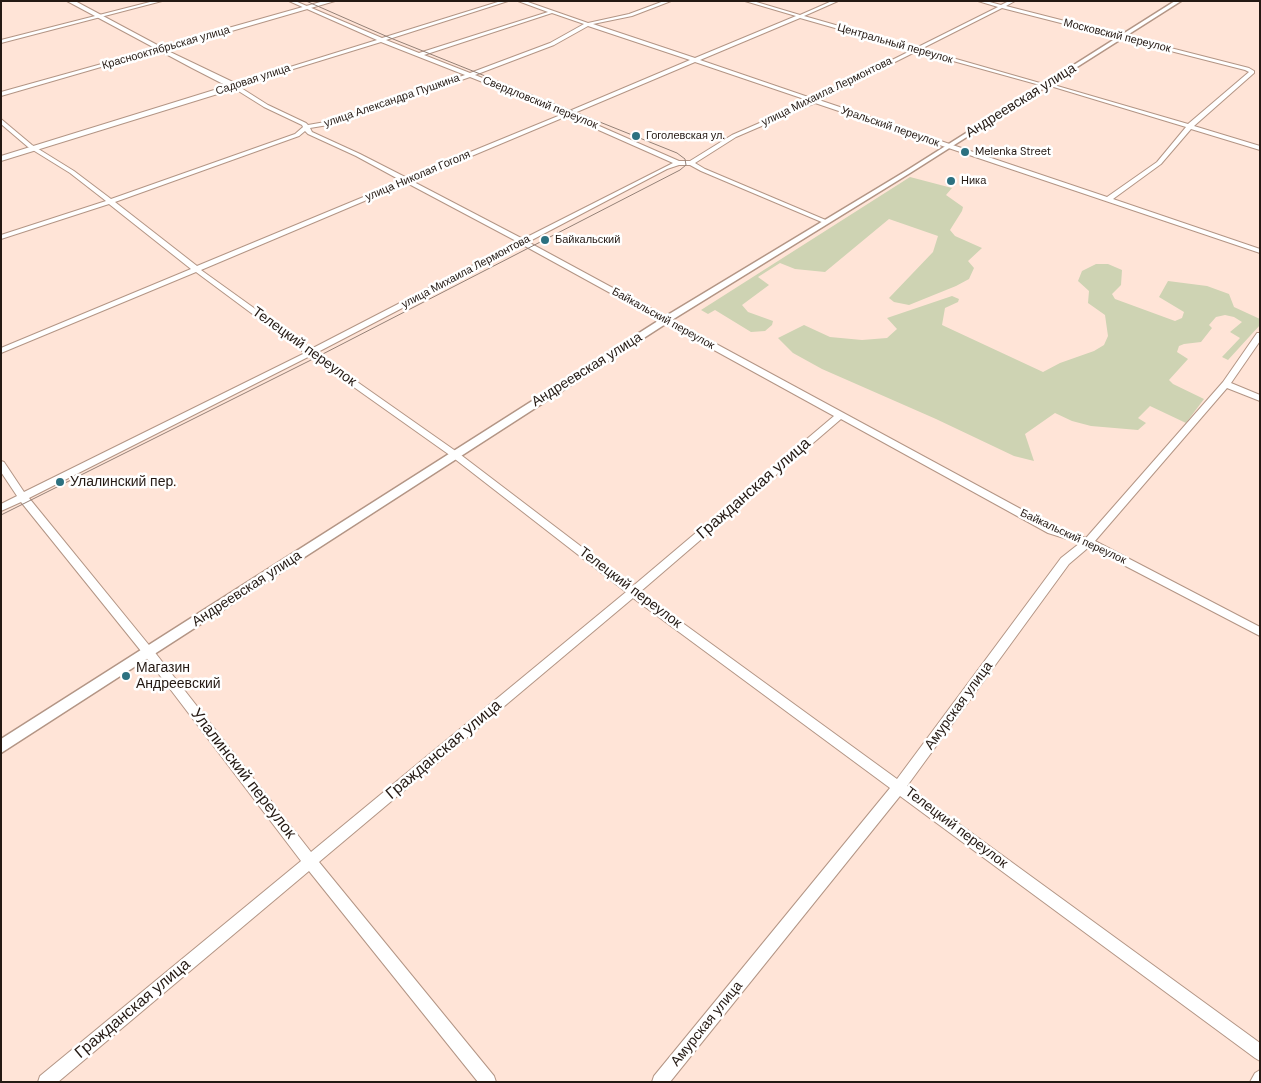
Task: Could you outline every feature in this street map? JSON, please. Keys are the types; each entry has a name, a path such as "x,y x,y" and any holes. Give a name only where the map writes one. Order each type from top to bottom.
{"main road":[{"name":"Байкальский переулок","path":"70,1 161,50 234,86"},
{"name":"Краснооктябрьская улица","path":"161,50 332,1"},
{"name":"Садовая улица","path":"1,159 234,86"}],"street":[{"path":"1,42 160,1"},
{"name":"Свердловский переулок","path":"291,1 418,55 566,113 678,163"},
{"name":"Садовая улица","path":"234,86 379,39 506,1"},
{"name":"Уральский переулок","path":"520,1 1260,251"},
{"name":"улица Александра Пушкина","path":"1,236 110,202 297,135 306,128 332,123 470,75 552,44 588,24 630,15 669,1"},
{"name":"Центральный переулок","path":"747,1 915,50 1151,114 1260,148"},
{"name":"улица Николая Гоголя","path":"1,351 836,1"},
{"name":"Московский переулок","path":"980,1 1247,69 1252,72 1189,127"},
{"name":"улица Михаила Лермонтова","path":"1,508 310,353 678,163 692,163 734,136 814,101 1013,1"},
{"name":"Андреевская улица","path":"1,747 454,454 664,321 1179,1"},
{"path":"418,55 552,12"},
{"name":"Краснооктябрьская улица","path":"1,94 161,50"},
{"name":"Байкальский переулок","path":"234,86 266,106 304,124 310,133 358,155 1051,530 1088,542 1260,632"},
{"name":"Телецкий переулок","path":"1,121 35,149 72,172 196,269 310,353 454,454 633,592 1260,1054"},
{"path":"1108,200 1159,163 1189,127"},
{"path":"692,163 703,170 826,222"},
{"name":"Амурская улица","path":"660,1082 900,787 1040,592 1073,552 1088,542 1226,384 1260,334"},
{"path":"1226,384 1260,398"},
{"name":"Гражданская улица","path":"46,1082 633,592 840,415"},
{"name":"Улалинский переулок","path":"1,464 23,497 149,653 310,862 488,1082"},
{"path":"1258,1082 1260,1078"}],"green space":[{"path":"910,177 952,188 946,195 963,207 950,230 955,236 982,248 968,261 974,268 969,279 909,305 894,302 889,298 933,252 938,236 889,219 825,272 795,269 780,263 758,277 769,285 742,305 748,312 773,321 772,325 765,331 751,332 715,310 708,314 701,310"},
{"path":"1096,264 1108,264 1122,270 1121,285 1112,294 1115,299 1175,321 1182,318 1184,312 1159,297 1168,281 1207,286 1229,294 1234,307 1260,319 1260,325 1228,360 1222,357 1240,338 1230,332 1242,322 1234,317 1225,315 1216,317 1209,325 1212,328 1201,342 1179,346 1177,352 1188,359 1169,380 1173,384 1204,399 1186,423 1150,406 1138,418 1146,423 1138,430 1091,426 1072,421 1055,413 1025,434 1034,461 1014,456 936,419 822,369 793,353 778,338 804,325 830,337 862,340 887,338 897,329 887,318 952,296 959,299 958,302 945,308 942,325 1043,372 1104,345 1108,336 1105,315 1088,303 1089,291 1078,281 1082,271"}],"tram line":[{"path":"1,515 317,357 680,170 686,165 685,159 677,153 388,37 306,1"}],"place":[{"name":"Гоголевская ул.","path":"636,136"},
{"name":"Melenka Street","path":"965,152"},
{"name":"Ника","path":"951,181"},
{"name":"Байкальский","path":"545,240"},
{"name":"Улалинский пер.","path":"60,482"},
{"name":"Магазин Андреевский","path":"126,676"}]}
